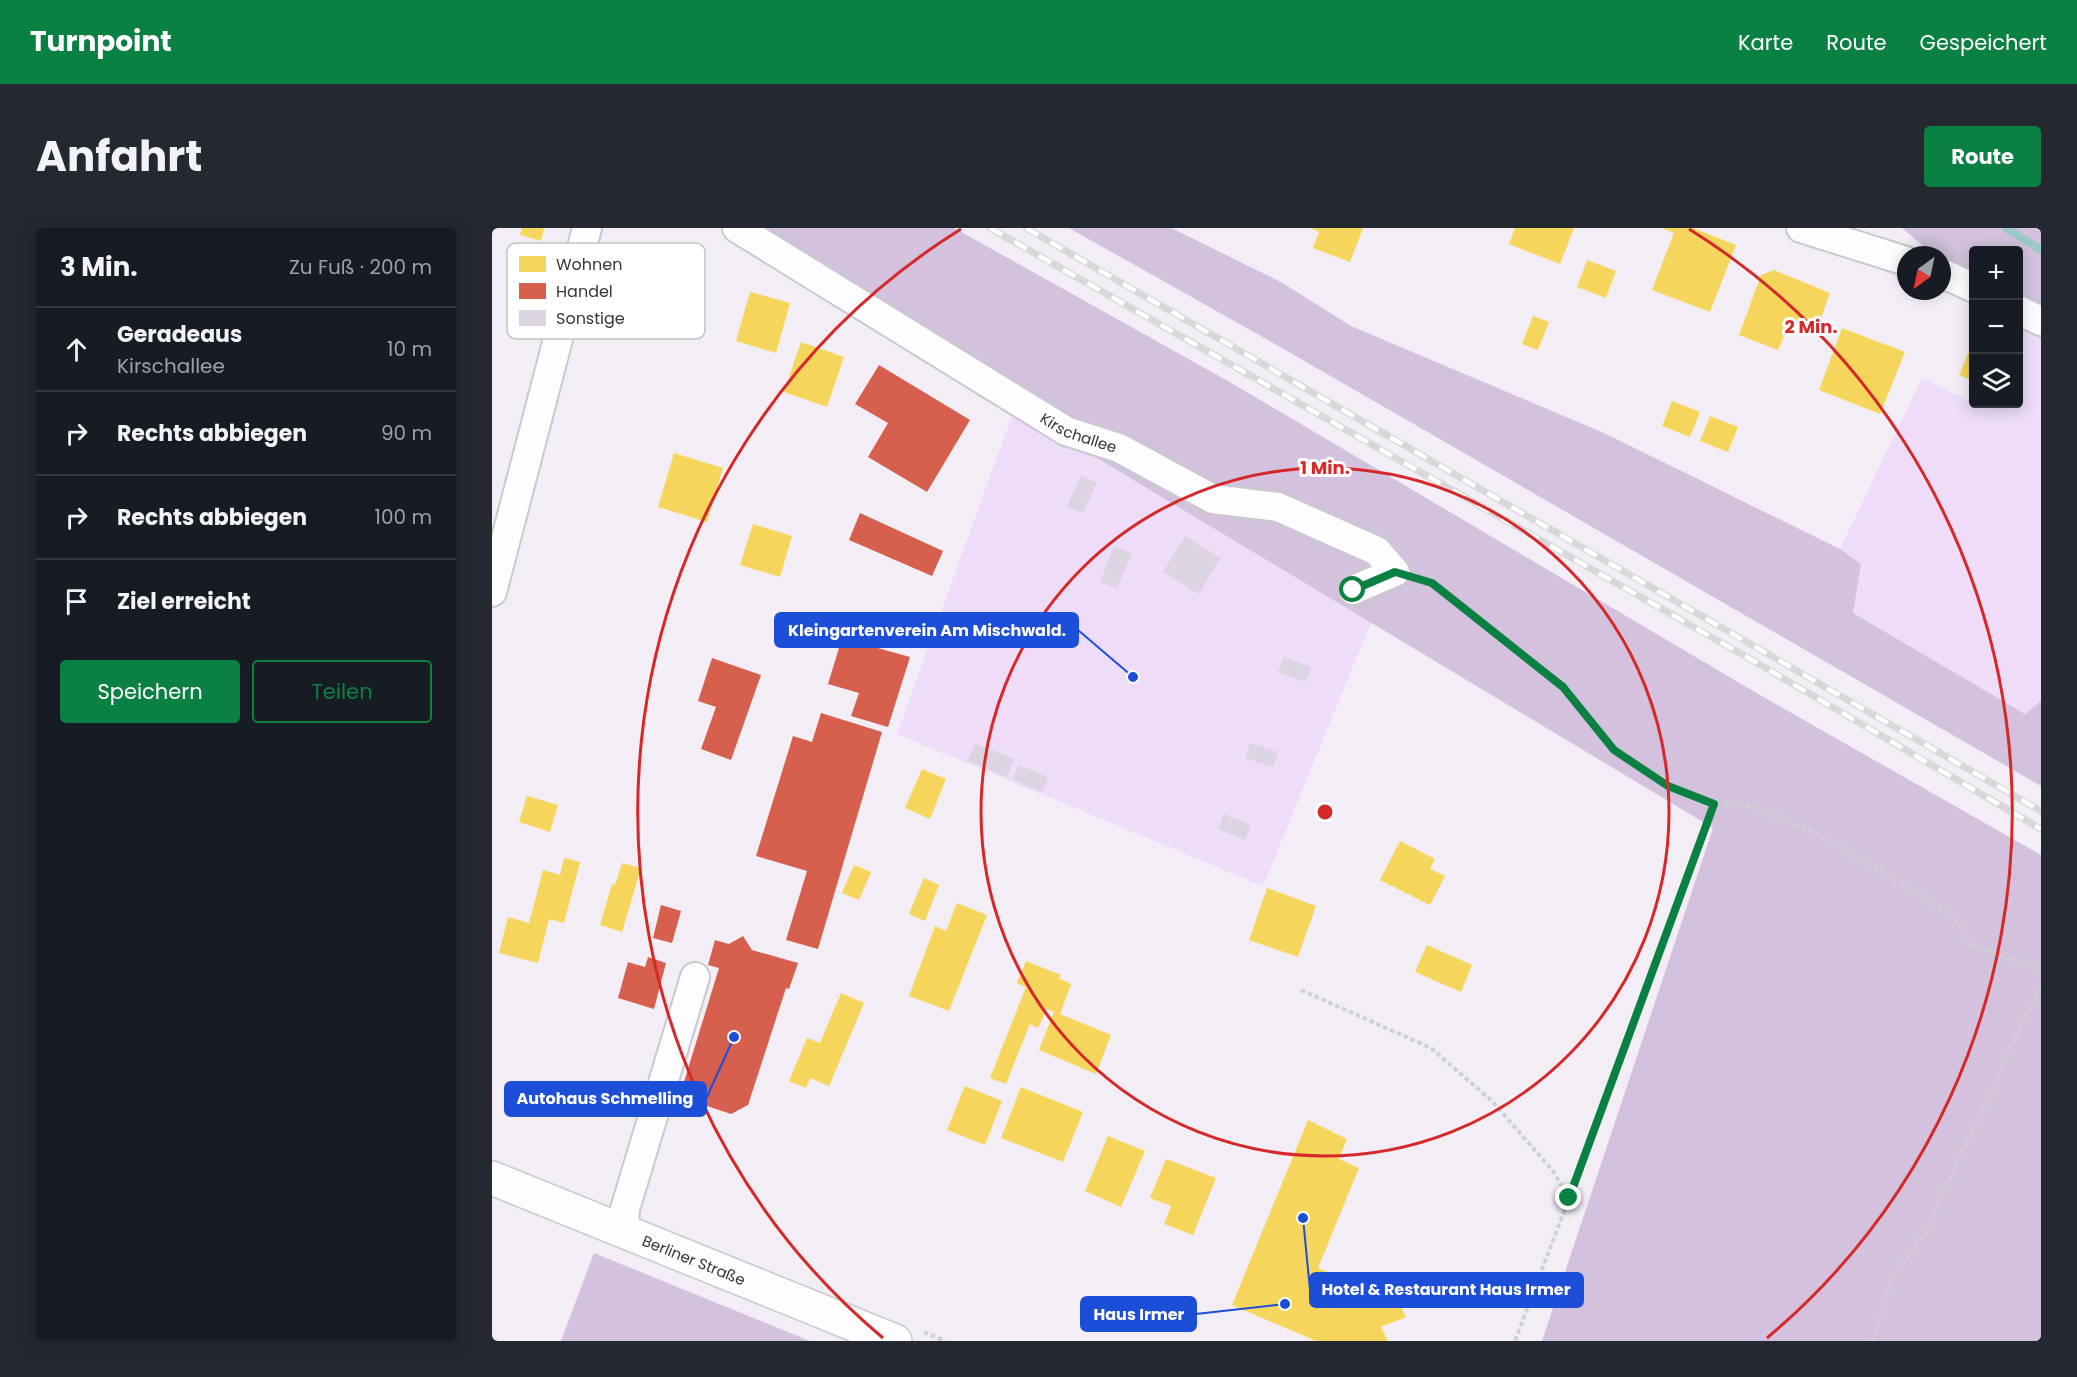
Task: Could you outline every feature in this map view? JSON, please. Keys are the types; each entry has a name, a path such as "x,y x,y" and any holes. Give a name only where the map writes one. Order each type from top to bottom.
{"main road":[{"name":"Berliner Straße","path":"492,1178 896,1341"}],"street":[{"path":"583,243 587,228"},
{"name":"Kirschallee","path":"737,228 1066,430 1119,448 1213,499 1278,507 1377,550 1395,572"},
{"path":"1801,228 1897,258"},
{"path":"1951,277 1969,286"},
{"path":"2023,312 2041,321"},
{"path":"492,592 558,339"},
{"path":"1353,590 1395,572"},
{"path":"624,1230 625,1209 695,977"}],"path":[{"path":"1395,572 1432,583 1563,687 1614,750 1668,786 1714,804 1752,806 1822,836 1951,914 1972,945 2041,970"},
{"path":"1515,1341 1714,804"},
{"path":"1873,1341 1892,1280 1924,1234 2041,984"},
{"path":"1300,990 1431,1048 1493,1102 1553,1171 1569,1198"}],"shaded area":[{"path":"752,228 954,228 1228,381 1760,695 2041,855 2041,1341 1542,1341 1713,828 1070,442"},
{"path":"1069,228 1171,228 1281,282 1351,326 1604,433 1840,549 1861,564 1853,613 2025,714 2041,701 2041,786 1275,344"},
{"path":"1902,228 2041,228 2041,339 2023,328 2023,246 1969,246 1969,285 1951,269 1951,246 1923,246"},
{"path":"2023,330 2041,339 2041,701 2025,714 1853,613 1861,564 1840,549 1922,378 1969,401 1969,408 2023,408"},
{"path":"1014,410 1372,620 1263,886 897,734"},
{"path":"594,1253 810,1341 561,1341"}],"building: Wohnen":[{"path":"522,228 544,228 541,241 520,235"},
{"path":"1311,228 1363,228 1350,262 1313,248 1319,232"},
{"path":"1515,228 1574,228 1560,264 1509,244"},
{"path":"1662,228 1693,228 1736,245 1710,312 1652,290 1674,233"},
{"path":"1587,260 1616,271 1606,298 1577,287"},
{"path":"1774,270 1830,293 1815,334 1796,326 1786,331 1778,350 1739,335 1761,275"},
{"path":"750,292 790,303 776,353 736,341"},
{"path":"1533,316 1549,322 1538,350 1522,344"},
{"path":"1842,328 1905,352 1880,414 1819,390"},
{"path":"801,342 844,357 827,407 784,392"},
{"path":"1969,351 1969,379 1959,375"},
{"path":"1672,401 1700,412 1690,437 1662,426"},
{"path":"1710,416 1738,427 1728,452 1700,441"},
{"path":"674,453 723,468 707,522 658,507"},
{"path":"753,524 792,536 780,577 740,565"},
{"path":"922,769 946,779 930,819 905,808"},
{"path":"527,796 558,805 550,832 519,822"},
{"path":"1400,841 1435,859 1430,869 1445,876 1430,905 1380,880"},
{"path":"564,858 580,862 564,923 549,919 538,963 499,953 508,917 529,923 543,870 560,875"},
{"path":"622,863 641,868 622,932 600,925 612,884 615,885"},
{"path":"854,865 871,872 859,900 842,893"},
{"path":"924,878 939,885 925,921 909,914"},
{"path":"1267,888 1316,906 1298,957 1249,940"},
{"path":"957,903 987,915 949,1011 909,996 935,926 946,931"},
{"path":"1427,945 1472,965 1461,992 1415,972"},
{"path":"1026,961 1061,975 1059,978 1071,984 1060,1014 1111,1035 1096,1074 1039,1050 1054,1012 1047,1009 1038,1028 1030,1024 1006,1084 990,1078 1026,987 1017,983"},
{"path":"841,993 864,1003 829,1086 810,1078 806,1088 789,1081 807,1038 820,1043"},
{"path":"965,1086 1002,1101 985,1145 947,1130"},
{"path":"1021,1087 1083,1112 1063,1162 1001,1138"},
{"path":"1308,1120 1347,1139 1339,1159 1359,1168 1318,1268 1341,1278 1328,1306 1336,1309 1390,1284 1406,1317 1381,1327 1388,1341 1316,1341 1232,1305"},
{"path":"1108,1136 1145,1151 1121,1207 1085,1191"},
{"path":"1166,1159 1216,1178 1193,1235 1164,1224 1171,1206 1150,1198"}],"building: Handel":[{"path":"879,365 970,420 927,492 868,457 888,423 855,404"},
{"path":"860,513 943,551 932,576 849,540"},
{"path":"842,638 910,657 888,727 851,716 859,693 828,684"},
{"path":"712,658 761,675 731,760 701,749 716,707 698,701"},
{"path":"821,713 882,732 818,949 786,940 807,871 756,856 793,736 812,742"},
{"path":"661,905 681,911 672,943 653,938"},
{"path":"743,936 752,950 798,963 789,989 786,988 748,1105 731,1114 692,1101 683,1085 719,968 708,965 715,940 729,944"},
{"path":"648,957 666,963 654,1009 618,998 628,962 645,967"}],"building: Sonstige":[{"path":"1081,475 1097,483 1083,513 1067,506"},
{"path":"1185,536 1221,558 1199,594 1163,572"},
{"path":"1114,546 1132,553 1117,588 1100,582"},
{"path":"1284,657 1311,667 1305,682 1278,672"},
{"path":"975,743 1014,759 1007,777 968,761"},
{"path":"1250,743 1278,752 1273,767 1245,758"},
{"path":"1019,765 1048,777 1042,792 1013,780"},
{"path":"1224,814 1251,825 1245,840 1218,829"}],"waterway":[{"path":"2006,228 2041,250"}],"railway":[{"path":"990,228 1745,656 2041,829"},
{"path":"1026,228 2041,811"}],"place":[{"name":"Kleingartenverein Am Mischwald.","path":"1133,677"},
{"name":"Autohaus Schmelling","path":"734,1037"},
{"name":"Hotel & Restaurant Haus Irmer","path":"1303,1218"},
{"name":"Haus Irmer","path":"1285,1304"}],"route":[{"path":"1353,590 1395,572 1432,583 1563,687 1614,750 1668,786 1714,804 1569,1198"}]}
